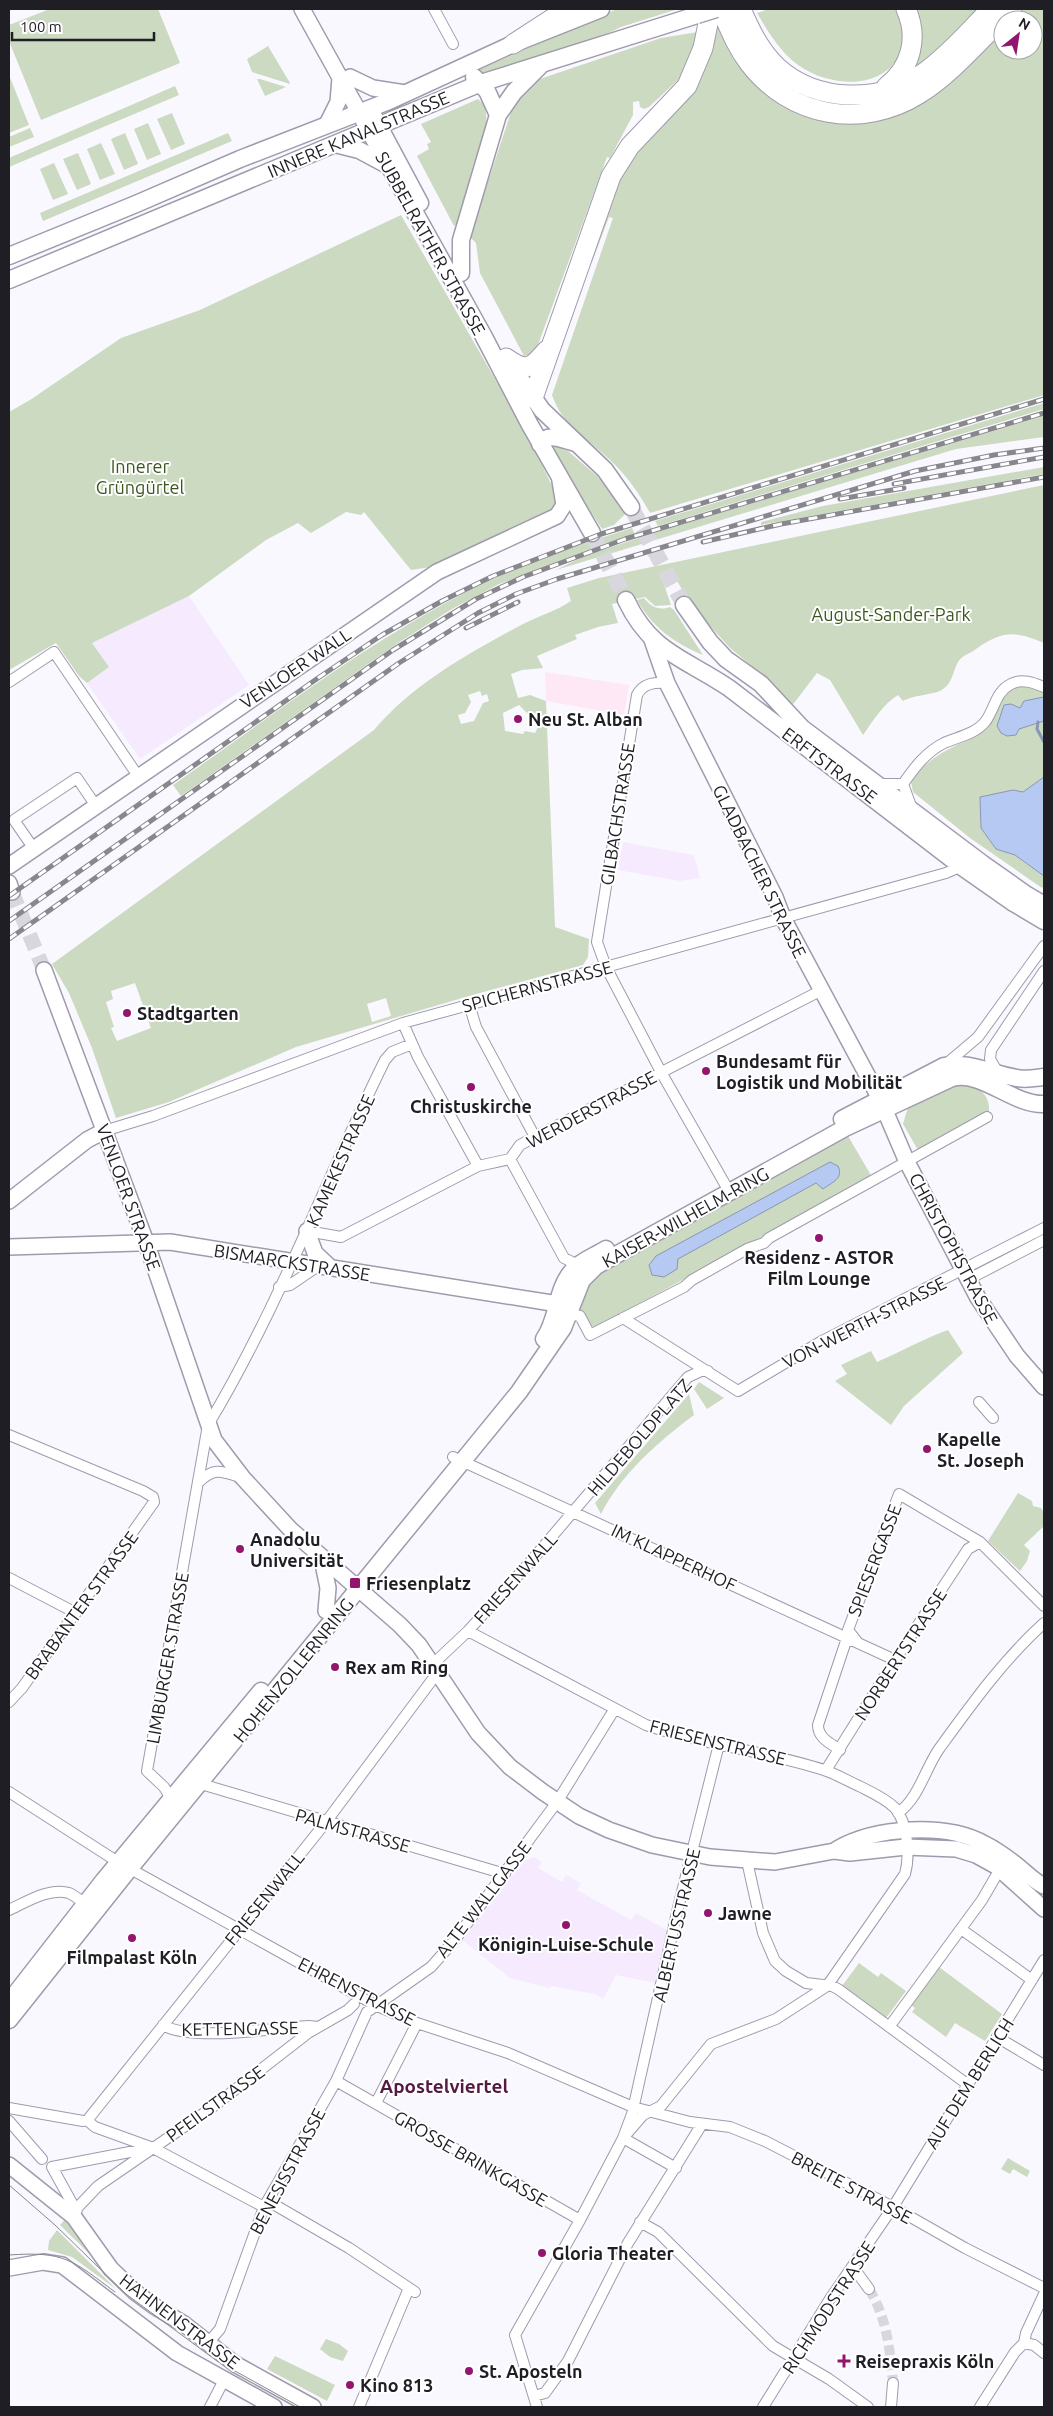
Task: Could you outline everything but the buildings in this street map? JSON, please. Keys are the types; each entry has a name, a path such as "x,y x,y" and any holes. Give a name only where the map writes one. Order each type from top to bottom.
{"highway":[{"path":"513,44 567,9"},
{"path":"721,9 740,51 759,74 792,100 815,110 860,115 891,107 919,93 950,68 1012,9"},
{"path":"741,9 762,51 790,77 807,87 834,94 856,95 900,86 925,72 992,9"},
{"path":"878,92 899,76 911,53 912,26 906,9"},
{"path":"533,398 611,176 630,146 687,86 698,65 703,48 704,12"},
{"path":"506,358 518,366 527,368 536,362 550,347"}],"main road":[{"name":"INNERE KANALSTRASSE","path":"9,256 405,93 513,44 601,9"},
{"name":"INNERE KANALSTRASSE","path":"9,280 481,83 716,9"},
{"path":"461,273 461,240 498,115 514,92 542,64"},
{"path":"462,68 481,83 498,115"},
{"name":"SUBBELRATHER STRASSE","path":"364,110 461,273 506,358 533,398"},
{"name":"SUBBELRATHER STRASSE","path":"374,128 387,165 483,335 530,425"},
{"path":"335,144 359,150 387,165"},
{"path":"9,265 26,248"},
{"path":"533,398 530,425 592,533"},
{"path":"533,398 542,410 606,470 631,507"},
{"path":"540,444 550,436 578,444"},
{"name":"ERFTSTRASSE","path":"626,600 639,623 651,638 671,655 707,673 729,688 967,861 1044,921"},
{"name":"ERFTSTRASSE","path":"684,605 696,626 726,659 761,684 802,728 912,810 967,861 1044,905"},
{"name":"KAISER-WILHELM-RING","path":"565,1302 570,1274 578,1265 846,1128 944,1066 957,1063 972,1065 996,1081"},
{"name":"KAISER-WILHELM-RING","path":"882,1105 956,1077 996,1081"},
{"path":"996,1081 1044,1078"},
{"path":"996,1081 1029,1102 1044,1104"},
{"name":"KAISER-WILHELM-RING","path":"565,1302 596,1266 728,1188"},
{"name":"HOHENZOLLERNRING","path":"9,2002 85,1904 167,1823 201,1784 354,1586 458,1458 552,1328 554,1320 565,1302"},
{"name":"HOHENZOLLERNRING","path":"458,1458 519,1392 552,1346 565,1302"},
{"name":"HOHENZOLLERNRING","path":"9,2020 172,1799 326,1612 354,1586"}],"street":[{"name":"SUBBELRATHER STRASSE","path":"302,9 364,110"},
{"name":"SUBBELRATHER STRASSE","path":"313,9 345,78"},
{"path":"434,9 453,44"},
{"path":"328,124 338,102 345,78 373,88 405,93"},
{"name":"VENLOER WALL","path":"9,866 436,572 557,516 564,506 558,474"},
{"name":"GLADBACHER STRASSE","path":"651,638 667,683 775,897 783,918 882,1105"},
{"path":"9,682 54,652 138,776"},
{"path":"903,784 915,766 931,751 975,731 985,722 996,698 1009,685 1026,681 1044,687"},
{"name":"GILBACHSTRASSE","path":"667,683 649,684 640,689 638,695 597,942 606,967 661,1072 728,1188"},
{"path":"34,849 14,820 77,778 96,806"},
{"path":"877,784 903,784"},
{"path":"903,784 912,810"},
{"name":"SPICHERNSTRASSE","path":"104,1131 153,1116 403,1023 783,918 967,861"},
{"path":"944,1066 978,1037 1044,946"},
{"name":"VENLOER STRASSE","path":"44,970 146,1242 208,1425"},
{"path":"996,1081 990,1050 1044,971"},
{"name":"WERDERSTRASSE","path":"308,1231 341,1237 478,1166 510,1159 520,1146 535,1137 820,991"},
{"path":"469,1004 476,1027 535,1137"},
{"path":"403,1023 412,1044 478,1166"},
{"name":"KAMEKESTRASSE","path":"208,1425 234,1381 308,1231 385,1060 392,1052 412,1044"},
{"name":"CHRISTOPHSTRASSE","path":"882,1105 907,1162 978,1298 1017,1356 1044,1387"},
{"path":"511,1296 565,1302 580,1316 590,1335 684,1287 692,1280 747,1250 760,1246 769,1238 987,1117"},
{"path":"9,1201 87,1140 104,1131"},
{"path":"510,1159 564,1258 578,1265"},
{"name":"VON-WERTH-STRASSE","path":"967,1275 1044,1228"},
{"path":"279,1287 290,1285 324,1267 315,1253 308,1231"},
{"name":"VON-WERTH-STRASSE","path":"708,1371 738,1391 822,1341 1044,1240"},
{"name":"BISMARCKSTRASSE","path":"9,1247 170,1242 511,1296"},
{"path":"511,1296 533,1304 554,1320"},
{"path":"623,1318 708,1371"},
{"name":"HILDEBOLDPLATZ","path":"574,1511 688,1377 701,1371 708,1371"},
{"path":"979,1402 993,1418"},
{"path":"208,1425 218,1448 291,1530 400,1625 436,1669 470,1721 488,1744 510,1767 557,1802 592,1822 630,1838 692,1854 747,1861 775,1862 834,1851 850,1852 906,1847 956,1849 976,1855 1000,1870 1042,1906"},
{"name":"LIMBURGER STRASSE","path":"172,1799 164,1787 147,1771 208,1425"},
{"name":"BRABANTER STRASSE","path":"9,1436 142,1491 153,1497 154,1502 22,1688 9,1702"},
{"name":"IM KLAPPERHOF","path":"458,1458 856,1640 895,1660"},
{"path":"199,1482 209,1472 215,1471 243,1478"},
{"name":"SPIESERGASSE","path":"856,1640 848,1630 899,1494 980,1542"},
{"name":"FRIESENWALL","path":"86,2121 326,1822 426,1686 436,1669 574,1511"},
{"path":"980,1542 1044,1606"},
{"name":"NORBERTSTRASSE","path":"826,1770 968,1549 980,1542"},
{"path":"322,1559 328,1588 326,1612"},
{"path":"9,1578 76,1613"},
{"path":"898,1813 909,1804 938,1750 997,1672 1043,1628"},
{"name":"FRIESENSTRASSE","path":"468,1631 614,1710 646,1725 672,1734 826,1770 874,1796 884,1799 898,1813 904,1831 906,1847 905,1874 827,1986"},
{"name":"SPIESERGASSE","path":"840,1750 822,1737 818,1730 818,1725 846,1641 856,1640"},
{"name":"ALTE WALLGASSE","path":"377,2006 431,1967 442,1955 505,1874 557,1802 614,1710"},
{"name":"ALBERTUSSTRASSE","path":"623,2138 633,2107 719,1744"},
{"name":"PALMSTRASSE","path":"201,1784 505,1874"},
{"name":"EHRENSTRASSE","path":"9,1792 86,1843 377,2006 417,2023 508,2053 633,2107 651,2112"},
{"path":"167,1823 174,1804 172,1799"},
{"path":"834,1851 847,1844 904,1831 944,1831 970,1837 1001,1854 1044,1886"},
{"path":"747,1861 763,1933 776,1961 786,1971 806,1983 838,1989 967,2084"},
{"path":"889,2027 982,1900 1000,1870"},
{"path":"9,1910 38,1896 60,1891 71,1893 85,1904"},
{"path":"961,1929 1032,1980"},
{"name":"AUF DEM BERLICH","path":"893,2207 967,2084 1032,1980 1041,1970 1044,1960"},
{"path":"537,2407 514,2335 580,2220 623,2138 643,2115 661,2106 711,2044 776,2019 827,1986"},
{"path":"350,1992 354,2004"},
{"name":"EHRENSTRASSE","path":"354,2004 367,2012"},
{"name":"PFEILSTRASSE","path":"71,2211 78,2208 94,2189 210,2109 318,2027 348,2010 354,2004"},
{"path":"367,2012 377,2006"},
{"name":"BENESISSTRASSE","path":"208,2343 220,2329 266,2204 336,2081 367,2012"},
{"path":"376,2103 417,2023"},
{"name":"KETTENGASSE","path":"163,2025 169,2029 194,2032 318,2027"},
{"path":"997,2037 1044,2065"},
{"name":"GROSSE BRINKGASSE","path":"336,2081 580,2220"},
{"path":"9,2108 86,2121 95,2127 153,2148 349,2248 412,2290 359,2407"},
{"name":"BREITE STRASSE","path":"651,2112 702,2124 730,2128 765,2140 893,2207 965,2248 1044,2288"},
{"path":"9,2121 42,2159"},
{"path":"534,2396 545,2393 568,2361 607,2282 644,2224 702,2124"},
{"path":"623,2138 676,2168"},
{"path":"71,2211 52,2167 140,2150"},
{"path":"9,2161 24,2177"},
{"path":"9,2165 24,2177"},
{"name":"HAHNENSTRASSE","path":"24,2177 71,2211 111,2269 126,2284 235,2364 313,2407"},
{"name":"RICHMODSTRASSE","path":"763,2407 830,2299 893,2207"},
{"path":"644,2224 658,2232 773,2346 829,2379 868,2407"},
{"name":"HAHNENSTRASSE","path":"9,2268 51,2262 72,2271 177,2353 274,2407"},
{"path":"853,2268 869,2289"},
{"path":"980,2407 1015,2352 1024,2343 1026,2333 1044,2294"},
{"path":"147,2329 159,2332 168,2330 172,2326 171,2317"},
{"path":"1024,2343 1034,2345 1044,2352"},
{"path":"210,2407 224,2380"},
{"path":"891,2407 893,2383"}],"shaded area":[{"path":"189,596 249,685 140,759 87,683 109,667 92,643"},
{"path":"545,672 629,685 624,715 546,701"},
{"path":"623,842 694,855 700,878 680,881 618,870"},
{"name":"Königin-Luise-Schule","path":"534,1857 542,1862 538,1868 562,1882 566,1875 581,1883 577,1890 631,1920 636,1913 667,1930 655,1983 616,1975 603,1999 595,1994 551,1986 549,1988 510,1978 462,1940 524,1861"}],"green space":[{"path":"50,9 158,9 180,63 41,120 9,41 9,25"},
{"path":"617,9 678,9 621,27 596,39 481,75 476,71"},
{"path":"769,9 897,9 902,32 901,50 893,65 880,75 864,80 845,82 826,78 798,65 778,45 757,13"},
{"path":"915,9 982,9 920,66 897,81"},
{"path":"1044,9 1044,395 650,513 622,472 562,416 552,395 613,218 609,217 592,262 587,260 613,190 713,25 719,24 733,53 844,122 993,31 993,60 1043,60 1043,10 1019,10"},
{"path":"698,32 691,57 679,79 649,107 644,109 640,107 639,101 633,102 633,115 610,158 607,157 535,353 524,356 480,273 476,243 470,237 512,109 518,97 531,82 661,38"},
{"path":"268,46 290,84 252,72 247,59"},
{"path":"9,75 29,125 9,133"},
{"path":"257,79 260,79 286,87 265,96"},
{"path":"175,86 179,95 9,167 9,158"},
{"path":"478,99 483,104 485,110 485,130 471,173 459,223 454,226 417,156 429,149 427,144 431,142 421,124"},
{"path":"172,113 185,144 171,150 157,119"},
{"path":"148,123 161,154 147,160 134,129"},
{"path":"30,128 34,137 9,147 9,137"},
{"path":"125,133 138,164 124,170 111,139"},
{"path":"228,133 232,141 43,221 40,213"},
{"path":"101,143 115,174 100,180 87,149"},
{"path":"78,153 91,184 77,190 63,159"},
{"path":"54,163 68,194 53,200 40,169"},
{"name":"Innerer Grüngürtel","path":"401,215 531,442 556,494 558,509 438,566 411,570 364,512 361,515 346,512 311,533 298,523 266,540 189,596 92,643 109,667 87,683 79,676 56,643 9,670 9,412 30,400 121,338 200,310"},
{"path":"1044,403 1044,409 658,526 655,521"},
{"path":"1044,416 1044,437 956,449 556,570 584,556 666,529"},
{"path":"552,444 560,444 598,477 627,512 614,525 602,529 559,464 551,446"},
{"path":"1044,467 1044,474 761,525 761,522 823,506"},
{"name":"Stadtgarten","path":"1044,485 1044,643 1025,636 1009,634 994,638 961,658 948,684 940,691 903,701 898,695 879,713 863,735 830,680 817,673 791,707 772,683 729,647 704,619 691,601 689,601 671,571 660,573 671,605 655,606 645,597 612,604 618,623 598,627 575,635 577,639 537,656 543,668 522,670 511,674 518,698 530,695 546,701 555,927 589,939 588,957 583,965 469,996 296,1047 169,1102 116,1118 92,1048 69,993 52,964 374,730 424,683 483,646 571,601 567,588 599,578","holes":["480,691 482,696 487,694 489,701 483,703 474,721 461,724 458,715 465,713 471,702 468,695","519,705 538,727 535,733 525,731 523,734 505,731 503,713","135,983 151,1028 117,1041 111,1028 114,1027 106,1002 113,999 111,991","386,998 391,1016 372,1022 367,1004"]},
{"path":"632,528 635,534 499,584 452,609 398,643 181,796 173,785 318,682 431,611 470,590 529,563"},
{"path":"644,598 649,604 656,607 662,609 670,607 674,610 703,655 673,639 657,626 637,600"},
{"path":"1020,685 1044,690 1044,777 1023,792 1013,790 980,797 981,828 996,849 1015,855 1044,876 1042,888 970,838 913,792 911,782 920,770 936,757 979,734 985,728 1006,694"},
{"path":"960,1081 982,1092 988,1101 989,1114 919,1152 903,1124 908,1107"},
{"path":"848,1136 872,1177 594,1328 578,1309 586,1284 614,1261 735,1199"},
{"path":"948,1330 963,1353 904,1406 891,1425 835,1381 847,1374 841,1365 871,1351 877,1362"},
{"path":"699,1382 724,1398 707,1409 694,1389"},
{"path":"689,1394 694,1415 642,1459 619,1485 601,1514 595,1503"},
{"path":"1018,1493 1032,1501 1033,1506 1041,1508 1044,1513 1044,1526 1024,1545 1030,1551 1027,1561 1020,1571 988,1541"},
{"path":"859,1963 878,1977 881,1973 906,1991 886,2018 842,1986"},
{"path":"939,1967 1002,2014 985,2041 955,2023 946,2037 912,2012 915,2008 911,2005"},
{"path":"1008,2158 1030,2171 1027,2177 1013,2169 1010,2174 1001,2169"},
{"path":"67,2217 111,2275 60,2225"},
{"path":"57,2230 116,2289 72,2257 48,2250 49,2241"},
{"path":"326,2339 339,2344 348,2351 343,2361 330,2357 320,2349"},
{"path":"275,2356 335,2385 327,2401 267,2369"}],"water":[{"path":"1044,697 1044,721 1019,729 1016,735 1007,736 1001,733 997,726 1004,705 1011,704 1020,708 1024,701"},
{"path":"1044,777 1044,876 1015,855 996,849 981,828 980,797 1013,790 1023,792"},
{"path":"830,1162 838,1166 839,1174 836,1180 823,1189 816,1183 678,1259 677,1269 664,1277 652,1275 649,1265 656,1256"}],"waterway":[{"path":"1038,722 1037,729 1044,742"}],"tunnel":[{"path":"631,507 684,605"},
{"path":"592,533 626,600"},
{"path":"12,892 44,970"},
{"path":"869,2289 884,2323 889,2346 893,2383"}],"tram line":[{"path":"9,2185 55,2225 126,2294 217,2361 300,2407"},
{"path":"9,2255 43,2255 67,2260 88,2272 115,2292"}],"railway":[{"path":"9,896 382,635 442,601 493,576 601,534 1044,399"},
{"path":"9,921 393,650 476,599 523,577 625,539 1044,413"},
{"path":"9,939 399,663 478,613 516,594 557,579 915,471 994,455 1044,448"},
{"path":"894,484 1044,457"},
{"path":"703,542 781,524 1044,477"},
{"path":"840,499 904,488"},
{"path":"466,628 518,602"}],"place":[{"name":"Neu St. Alban","path":"518,719"},
{"name":"Stadtgarten","path":"127,1013"},
{"name":"Bundesamt für Logistik und Mobilität","path":"706,1071"},
{"name":"Christuskirche","path":"471,1087"},
{"name":"Residenz - ASTOR Film Lounge","path":"819,1238"},
{"name":"Kapelle St. Joseph","path":"927,1449"},
{"name":"Anadolu Universität","path":"240,1549"},
{"name":"Friesenplatz","path":"355,1583"},
{"name":"Rex am Ring","path":"335,1667"},
{"name":"Jawne","path":"708,1913"},
{"name":"Königin-Luise-Schule","path":"566,1925"},
{"name":"Filmpalast Köln","path":"132,1938"},
{"name":"Gloria Theater","path":"542,2253"},
{"name":"Reisepraxis Köln","path":"844,2361"},
{"name":"St. Aposteln","path":"469,2371"},
{"name":"Kino 813","path":"350,2385"}],"district":[{"name":"Apostelviertel","path":"444,2086"}],"park label":[{"name":"August-Sander-Park","path":"891,614"}]}
